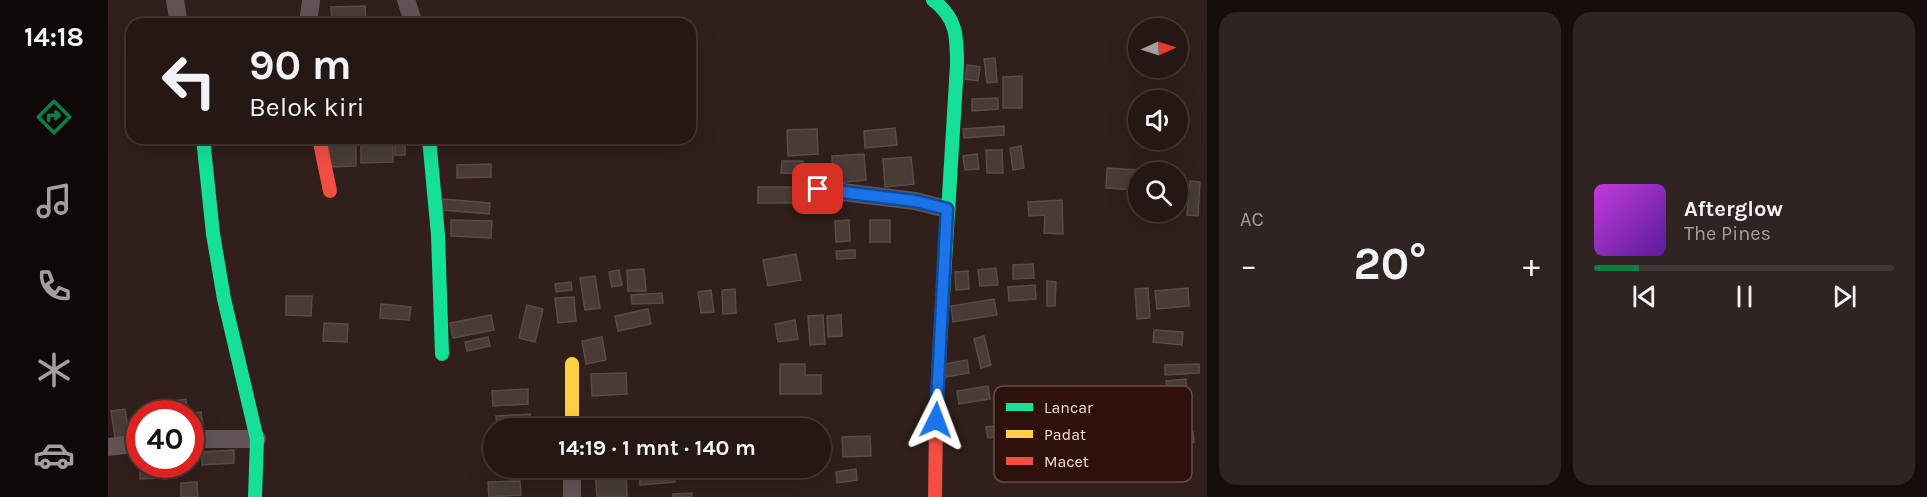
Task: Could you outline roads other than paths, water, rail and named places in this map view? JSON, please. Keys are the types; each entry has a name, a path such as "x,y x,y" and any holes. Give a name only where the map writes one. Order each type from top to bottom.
{"street":[{"path":"175,0 178,18"},
{"path":"309,18 311,0"},
{"path":"406,0 412,18"},
{"path":"933,0 942,7 952,22 957,37 936,420 935,497"},
{"path":"204,144 213,234 224,299 257,439 255,497"},
{"path":"320,144 330,191"},
{"path":"430,144 438,235 442,354"},
{"path":"818,189 915,201 947,209"},
{"path":"572,364 572,418"},
{"path":"204,439 257,439"},
{"path":"108,447 126,445"},
{"path":"572,478 572,497"}]}
